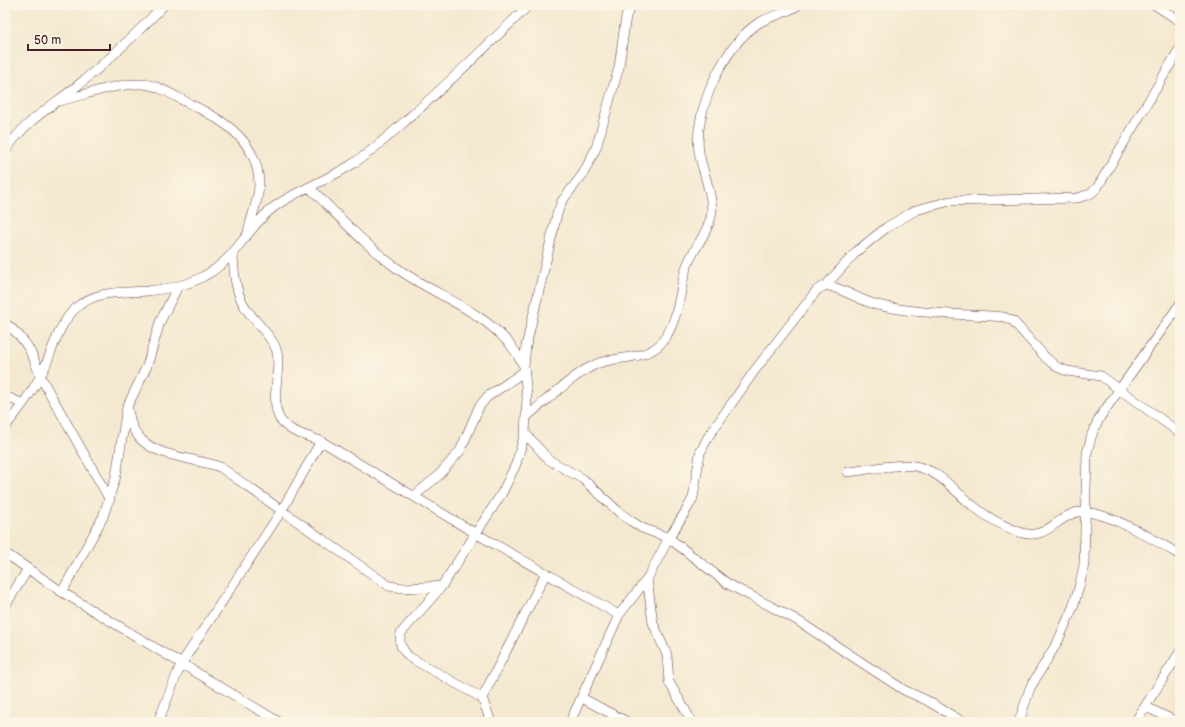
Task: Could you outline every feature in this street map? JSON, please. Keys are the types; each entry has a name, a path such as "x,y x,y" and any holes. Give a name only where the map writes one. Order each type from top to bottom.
{"street":[{"path":"5,152 20,131 32,120 59,101 122,48 164,5"},
{"path":"5,427 23,404 40,376 66,320 75,309 89,298 104,293 178,286 203,277 220,266 233,255 259,220 274,207 350,166 378,145 448,84 528,5"},
{"path":"491,722 482,698 409,657 401,648 399,641 401,633 442,586 510,479 516,464 525,433 527,398 524,369 526,346 557,214 562,201 583,174 596,148 619,67 626,16 632,5"},
{"path":"526,417 580,375 599,363 642,355 662,342 677,310 689,258 704,234 711,217 711,204 699,150 704,106 715,78 729,53 748,31 758,23 798,5"},
{"path":"1155,5 1180,21"},
{"path":"570,722 619,615 647,580 669,538 693,498 700,452 708,438 754,370 817,290 826,284 857,251 887,227 916,210 950,201 1070,199 1090,194 1097,188 1180,48"},
{"path":"59,101 126,86 144,84 159,88 225,122 240,136 253,157 257,173 259,185 246,237"},
{"path":"309,187 382,258 418,283 478,316 495,329 508,342 524,369"},
{"path":"233,255 235,282 239,297 277,350 276,403 278,415 283,423 294,430 321,441 475,533 619,615"},
{"path":"826,284 861,299 894,308 1004,317 1013,321 1046,358 1057,367 1067,371 1101,376 1120,388 1180,433"},
{"path":"62,592 103,517 110,500 128,408 147,366 160,322 178,286"},
{"path":"1019,722 1030,688 1058,641 1073,607 1084,565 1086,470 1092,434 1100,416 1180,304"},
{"path":"5,323 25,341 34,355 40,376 110,500"},
{"path":"414,496 438,476 460,451 479,407 487,397 524,369"},
{"path":"5,396 23,404"},
{"path":"128,408 132,426 142,440 152,448 164,453 206,462 220,467 389,586 404,588 442,586"},
{"path":"525,433 549,460 583,479 626,517 642,528 669,538 728,584 795,619 904,690 926,700 964,722"},
{"path":"158,722 181,664 282,510 321,441"},
{"path":"848,472 914,466 934,472 972,505 995,520 1026,533 1033,534 1050,530 1074,513 1086,512 1134,529 1180,555"},
{"path":"5,553 62,592 279,722"},
{"path":"5,606 28,569"},
{"path":"482,698 546,573"},
{"path":"647,580 653,623 667,654 669,682 692,722"},
{"path":"1135,722 1180,652"},
{"path":"582,698 627,722"},
{"path":"1146,707 1177,722"}]}
